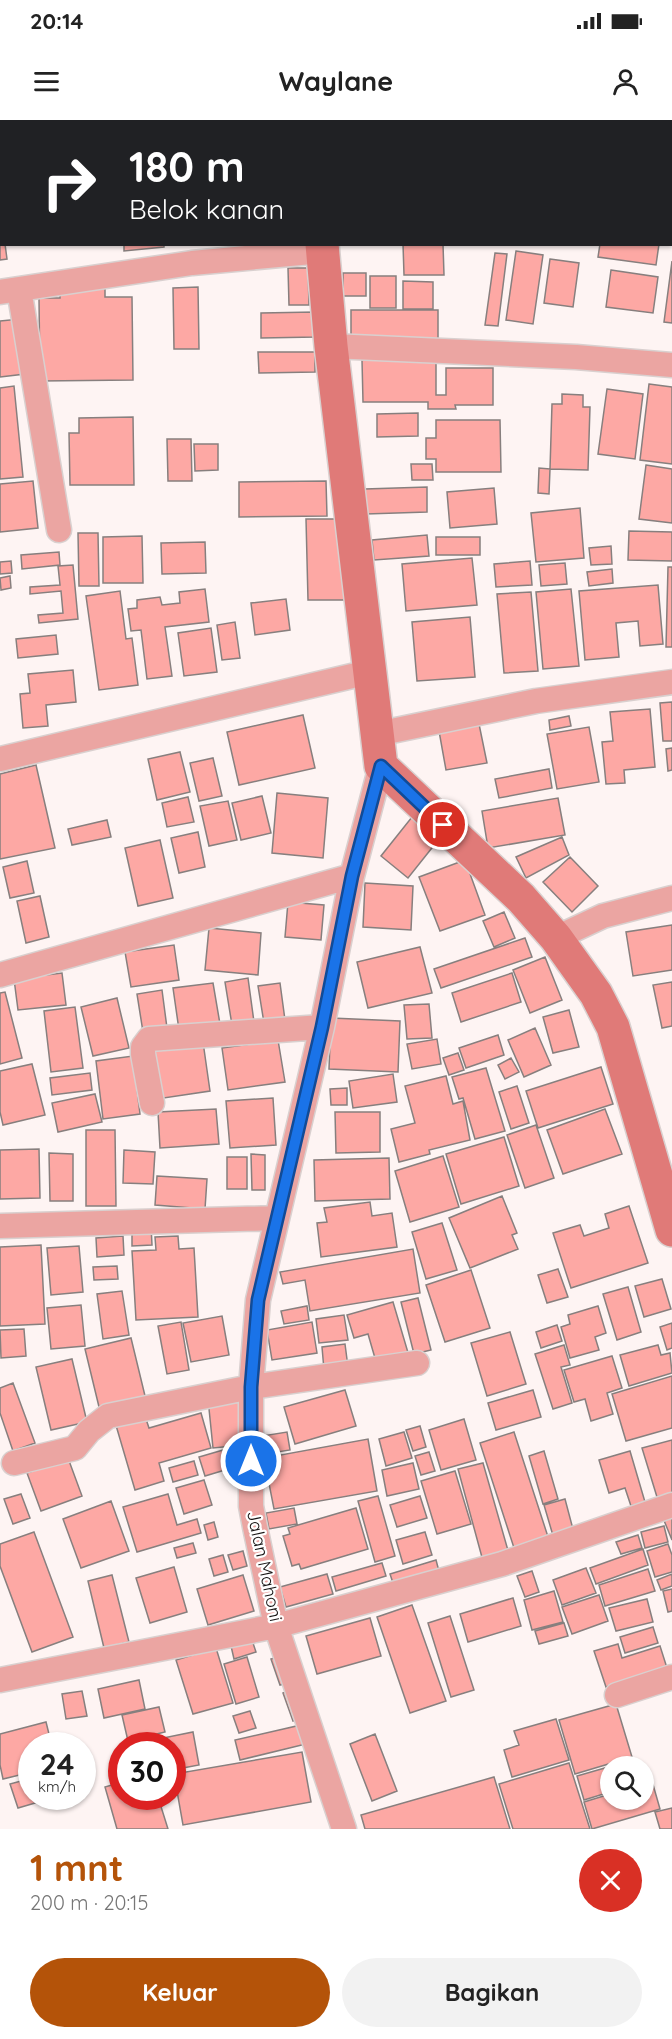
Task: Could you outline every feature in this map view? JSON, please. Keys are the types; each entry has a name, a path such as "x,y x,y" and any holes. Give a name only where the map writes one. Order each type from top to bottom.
{"street":[{"path":"58,530 10,290 192,263 322,248 331,346 379,750 520,898 556,938 584,976 613,1027 670,1214"},
{"path":"331,346 576,357 672,364"},
{"path":"0,759 369,672"},
{"path":"379,750 536,701 672,682"},
{"name":"Jalan Mahoni","path":"344,1829 276,1626 251,1506 251,1387 258,1300 322,1027 379,750"},
{"path":"0,975 352,876"},
{"path":"556,938 603,916 672,898"},
{"path":"152,1103 143,1054 143,1047 149,1039 322,1027"},
{"path":"0,1226 277,1218"},
{"path":"14,1463 75,1448 89,1431 108,1416 251,1387 417,1363"},
{"path":"0,1680 276,1626 502,1564 672,1505"},
{"path":"617,1695 672,1677"}],"building":[{"path":"0,246 5,246 7,259 0,260"},
{"path":"124,246 164,246 164,247 124,251"},
{"path":"403,246 443,246 444,275 404,275"},
{"path":"600,246 659,246 656,265 598,257"},
{"path":"516,251 543,255 533,324 506,320"},
{"path":"495,253 507,254 498,326 485,325"},
{"path":"550,259 579,263 573,307 544,303"},
{"path":"672,261 672,323 664,322"},
{"path":"288,268 308,268 309,305 289,305"},
{"path":"611,270 658,277 653,313 606,307"},
{"path":"343,273 366,273 366,296 343,296"},
{"path":"370,276 396,276 396,308 370,308"},
{"path":"403,281 433,282 433,309 403,309"},
{"path":"198,287 199,349 174,349 173,288"},
{"path":"105,288 105,297 132,297 133,380 40,381 39,298 60,298 60,289"},
{"path":"351,310 438,310 438,340 351,340"},
{"path":"315,312 316,337 261,338 261,313"},
{"path":"20,319 25,374 0,377 0,321"},
{"path":"258,352 315,352 315,372 259,373"},
{"path":"362,360 436,360 436,395 446,395 446,368 493,368 493,405 455,405 456,409 428,409 428,402 363,402"},
{"path":"649,384 672,387 672,464 640,460"},
{"path":"14,386 23,477 0,479 0,388"},
{"path":"607,389 643,394 635,459 598,454"},
{"path":"562,394 583,395 583,407 590,407 588,470 550,469 552,404 562,404"},
{"path":"418,413 418,436 377,437 377,414"},
{"path":"133,417 134,485 70,485 69,433 79,433 79,418"},
{"path":"436,420 500,420 501,472 436,472 436,459 426,459 426,438 436,438"},
{"path":"167,439 191,439 192,481 168,481"},
{"path":"194,444 218,444 218,470 195,471"},
{"path":"411,464 432,464 433,480 412,480"},
{"path":"646,465 672,469 672,523 639,519"},
{"path":"539,468 550,469 549,494 538,493"},
{"path":"33,481 38,528 0,532 0,484"},
{"path":"326,481 327,516 239,517 239,482"},
{"path":"427,487 427,512 366,514 365,489"},
{"path":"494,488 497,524 450,528 447,492"},
{"path":"580,508 584,558 536,562 531,513"},
{"path":"306,519 343,519 344,600 308,600"},
{"path":"629,531 672,532 672,561 628,560"},
{"path":"78,533 98,533 99,586 79,586"},
{"path":"427,535 429,556 374,560 372,540"},
{"path":"142,536 143,583 103,583 103,537"},
{"path":"436,537 480,537 480,555 436,555"},
{"path":"205,542 206,573 162,574 161,543"},
{"path":"611,546 612,564 591,565 589,548"},
{"path":"59,552 60,565 22,569 21,555"},
{"path":"472,558 477,605 406,611 402,564"},
{"path":"11,561 12,573 0,574 0,562"},
{"path":"530,561 532,585 496,587 494,564"},
{"path":"565,563 567,584 541,586 539,565"},
{"path":"73,565 78,619 39,623 38,615 63,613 61,591 30,594 30,587 60,585 58,566"},
{"path":"668,567 672,567 672,647 666,647"},
{"path":"612,569 613,583 589,586 587,572"},
{"path":"10,576 11,588 1,590 0,578"},
{"path":"658,585 663,644 640,646 638,621 616,623 619,657 585,660 579,591"},
{"path":"205,589 209,622 165,627 172,676 147,679 141,630 131,631 128,609 137,608 137,600 160,597 162,605 180,603 179,592"},
{"path":"571,589 579,666 543,669 536,592"},
{"path":"120,591 126,639 132,638 138,685 99,690 86,596"},
{"path":"531,592 538,671 504,673 497,594"},
{"path":"286,599 290,630 255,635 251,603"},
{"path":"470,617 475,677 417,681 412,622"},
{"path":"235,622 240,658 222,660 217,625"},
{"path":"211,628 217,672 184,676 178,633"},
{"path":"56,635 58,654 18,658 16,639"},
{"path":"73,670 76,702 46,705 48,726 23,728 20,694 30,693 28,674"},
{"path":"672,702 672,741 663,741 660,703"},
{"path":"650,709 655,767 624,770 625,783 606,784 602,742 613,741 610,712"},
{"path":"303,715 315,768 239,785 227,732"},
{"path":"569,716 571,726 550,730 549,720"},
{"path":"479,724 487,763 446,770 439,731"},
{"path":"589,727 599,782 557,789 547,734"},
{"path":"672,748 672,770 668,771 666,749"},
{"path":"180,752 190,792 157,800 148,759"},
{"path":"213,758 222,796 199,801 190,763"},
{"path":"36,765 55,848 0,859 0,774"},
{"path":"549,769 552,788 499,798 495,779"},
{"path":"277,793 328,798 323,858 272,853"},
{"path":"262,796 271,833 241,840 232,803"},
{"path":"188,797 194,822 167,827 162,803"},
{"path":"558,798 565,835 488,848 482,811"},
{"path":"228,801 237,840 209,846 200,806"},
{"path":"412,817 439,839 408,878 381,856"},
{"path":"107,820 111,837 72,845 68,829"},
{"path":"198,832 205,867 179,873 171,838"},
{"path":"562,837 569,855 526,878 516,857"},
{"path":"160,840 173,898 138,906 125,848"},
{"path":"570,857 598,886 572,912 543,882"},
{"path":"465,860 485,915 440,931 419,877"},
{"path":"27,861 34,893 10,898 3,867"},
{"path":"365,883 413,886 411,930 363,927"},
{"path":"40,896 49,937 26,943 17,901"},
{"path":"288,902 324,905 321,940 285,937"},
{"path":"504,912 515,938 494,947 483,921"},
{"path":"672,925 672,970 633,976 626,932"},
{"path":"209,928 261,933 258,975 205,970"},
{"path":"525,938 532,957 441,988 434,969"},
{"path":"174,945 179,980 131,987 125,952"},
{"path":"420,947 432,993 368,1008 357,962"},
{"path":"545,957 562,1000 530,1013 513,970"},
{"path":"62,973 66,1005 18,1010 14,979"},
{"path":"512,973 521,1002 461,1022 452,993"},
{"path":"248,978 254,1022 232,1025 225,982"},
{"path":"672,982 672,1026 662,1028 653,985"},
{"path":"213,983 220,1024 179,1030 173,988"},
{"path":"280,983 285,1020 264,1023 258,986"},
{"path":"162,990 167,1028 143,1032 137,994"},
{"path":"5,992 22,1058 0,1064 0,993"},
{"path":"117,998 129,1048 93,1056 81,1007"},
{"path":"429,1004 432,1038 407,1039 404,1005"},
{"path":"75,1007 83,1068 51,1072 44,1011"},
{"path":"569,1010 579,1047 553,1053 543,1017"},
{"path":"331,1018 400,1021 398,1072 329,1069"},
{"path":"535,1028 551,1065 524,1077 508,1040"},
{"path":"498,1035 504,1055 466,1068 459,1048"},
{"path":"437,1039 441,1064 412,1069 407,1044"},
{"path":"278,1040 285,1082 228,1090 222,1048"},
{"path":"203,1042 210,1091 157,1099 150,1050"},
{"path":"458,1053 464,1070 449,1075 443,1058"},
{"path":"133,1056 140,1114 103,1119 96,1061"},
{"path":"511,1058 519,1072 505,1079 498,1065"},
{"path":"32,1064 45,1115 3,1125 0,1112 0,1071"},
{"path":"601,1067 613,1104 538,1128 526,1091"},
{"path":"486,1068 505,1131 475,1139 463,1098 459,1099 452,1077"},
{"path":"90,1073 92,1090 52,1095 50,1078"},
{"path":"393,1074 397,1102 353,1108 349,1081"},
{"path":"446,1076 453,1104 463,1101 470,1140 429,1150 430,1154 399,1162 391,1129 415,1123 405,1086"},
{"path":"517,1086 529,1123 511,1129 499,1092"},
{"path":"347,1088 347,1105 331,1105 330,1089"},
{"path":"95,1094 102,1122 58,1132 52,1103"},
{"path":"273,1098 276,1145 230,1148 226,1101"},
{"path":"216,1109 219,1144 160,1148 158,1112"},
{"path":"605,1109 622,1154 563,1174 547,1130"},
{"path":"335,1112 380,1112 380,1152 336,1153"},
{"path":"536,1125 554,1178 525,1188 507,1135"},
{"path":"86,1130 115,1130 116,1206 86,1206"},
{"path":"504,1137 519,1186 461,1204 446,1154"},
{"path":"39,1149 40,1198 0,1199 0,1150"},
{"path":"124,1150 155,1152 153,1184 123,1183"},
{"path":"49,1153 73,1154 73,1201 50,1201"},
{"path":"251,1154 265,1155 265,1190 252,1190"},
{"path":"443,1156 459,1207 410,1222 395,1171"},
{"path":"227,1157 247,1157 247,1189 227,1189"},
{"path":"389,1158 390,1199 315,1201 314,1160"},
{"path":"157,1176 207,1179 205,1209 155,1205"},
{"path":"502,1196 517,1233 512,1235 518,1249 470,1268 449,1218"},
{"path":"370,1202 372,1216 392,1213 397,1247 321,1257 317,1223 327,1222 324,1208"},
{"path":"629,1206 648,1263 571,1288 553,1233 580,1225 584,1236 609,1228 605,1214"},
{"path":"442,1223 457,1270 426,1279 412,1232"},
{"path":"151,1225 152,1245 132,1246 132,1226"},
{"path":"123,1236 124,1255 97,1257 96,1238"},
{"path":"178,1236 179,1249 194,1248 198,1317 136,1320 132,1251 156,1250 155,1237"},
{"path":"41,1245 45,1324 0,1326 0,1247"},
{"path":"79,1246 83,1292 51,1295 47,1248"},
{"path":"413,1249 420,1293 310,1311 305,1280 283,1284 280,1272"},
{"path":"117,1266 118,1279 94,1280 93,1267"},
{"path":"558,1269 568,1297 547,1303 538,1275"},
{"path":"471,1270 490,1328 445,1342 426,1285"},
{"path":"662,1279 671,1309 644,1317 635,1286"},
{"path":"628,1287 641,1332 617,1340 603,1294"},
{"path":"122,1291 129,1335 103,1339 97,1294"},
{"path":"418,1298 431,1350 414,1354 401,1302"},
{"path":"393,1302 409,1356 377,1365 368,1334 354,1338 347,1315"},
{"path":"81,1305 85,1346 51,1349 47,1308"},
{"path":"307,1306 309,1320 284,1324 281,1311"},
{"path":"598,1306 606,1333 595,1337 599,1350 570,1358 561,1327 570,1324 568,1315"},
{"path":"344,1315 348,1340 319,1343 316,1319"},
{"path":"222,1316 229,1355 191,1362 183,1323"},
{"path":"181,1322 189,1370 167,1374 158,1326"},
{"path":"312,1322 317,1353 272,1360 267,1330"},
{"path":"672,1323 672,1348 667,1350 660,1327"},
{"path":"557,1325 562,1341 541,1348 536,1332"},
{"path":"24,1329 26,1356 1,1358 0,1330"},
{"path":"510,1332 526,1384 487,1396 471,1343"},
{"path":"131,1338 146,1400 100,1411 85,1349"},
{"path":"345,1344 348,1367 324,1370 322,1347"},
{"path":"564,1345 570,1365 561,1367 572,1403 553,1409 535,1354"},
{"path":"658,1345 661,1355 670,1353 672,1373 629,1386 620,1355"},
{"path":"612,1356 622,1388 607,1393 613,1414 591,1421 585,1399 574,1402 564,1370"},
{"path":"72,1359 87,1422 51,1430 36,1367"},
{"path":"672,1376 672,1428 626,1441 612,1394"},
{"path":"13,1383 35,1443 13,1451 0,1413 0,1388"},
{"path":"345,1390 356,1426 295,1444 284,1407"},
{"path":"533,1390 541,1417 496,1430 488,1403"},
{"path":"238,1396 243,1445 213,1448 208,1399"},
{"path":"144,1413 149,1428 201,1413 211,1448 159,1463 164,1481 135,1490 115,1422"},
{"path":"464,1419 476,1460 441,1470 429,1430"},
{"path":"420,1426 426,1447 413,1451 406,1430"},
{"path":"287,1432 290,1450 265,1454 262,1436"},
{"path":"404,1432 412,1458 386,1466 379,1439"},
{"path":"514,1432 550,1543 516,1554 480,1443"},
{"path":"368,1439 377,1491 274,1509 264,1458"},
{"path":"672,1440 672,1493 657,1497 642,1448"},
{"path":"230,1448 235,1467 205,1476 199,1457"},
{"path":"544,1451 558,1499 543,1504 529,1456"},
{"path":"630,1451 645,1502 631,1506 625,1488 609,1493 599,1460"},
{"path":"429,1452 435,1471 421,1475 415,1456"},
{"path":"68,1458 82,1496 41,1511 27,1473"},
{"path":"194,1461 198,1475 173,1482 169,1468"},
{"path":"413,1463 419,1489 387,1496 382,1470"},
{"path":"483,1463 509,1554 483,1561 458,1469"},
{"path":"455,1471 471,1524 437,1534 421,1481"},
{"path":"204,1480 212,1505 184,1514 176,1488"},
{"path":"21,1494 30,1518 13,1524 4,1499"},
{"path":"168,1494 177,1525 197,1519 201,1533 137,1552 123,1507"},
{"path":"378,1496 395,1556 375,1562 358,1501"},
{"path":"420,1496 427,1518 397,1527 390,1505"},
{"path":"565,1499 574,1533 554,1539 544,1505"},
{"path":"111,1501 129,1551 81,1568 63,1519"},
{"path":"294,1508 297,1524 269,1529 266,1513"},
{"path":"356,1508 368,1549 301,1569 299,1564 292,1566 283,1536 290,1534 288,1528"},
{"path":"672,1514 672,1540 663,1518"},
{"path":"214,1522 218,1537 208,1540 204,1525"},
{"path":"664,1526 668,1542 645,1548 641,1532"},
{"path":"34,1532 73,1637 32,1652 0,1566 0,1544"},
{"path":"425,1532 432,1555 403,1564 396,1540"},
{"path":"638,1535 642,1548 621,1554 616,1542"},
{"path":"193,1543 196,1553 177,1558 174,1548"},
{"path":"668,1544 672,1555 672,1572 655,1577 647,1551"},
{"path":"643,1549 648,1565 596,1584 590,1568"},
{"path":"243,1551 247,1566 233,1570 228,1555"},
{"path":"223,1555 228,1572 214,1576 209,1559"},
{"path":"436,1560 440,1575 395,1589 390,1574"},
{"path":"382,1563 386,1576 336,1591 332,1577"},
{"path":"174,1567 187,1612 150,1623 136,1578"},
{"path":"586,1568 596,1593 562,1605 553,1580"},
{"path":"648,1569 655,1591 605,1606 599,1585"},
{"path":"532,1571 539,1592 525,1597 517,1576"},
{"path":"327,1574 333,1594 286,1607 280,1587"},
{"path":"672,1574 672,1586 661,1590 657,1580"},
{"path":"112,1575 129,1642 104,1648 88,1581"},
{"path":"243,1575 254,1611 208,1625 197,1589"},
{"path":"672,1589 672,1611 668,1612 663,1591"},
{"path":"554,1591 563,1622 532,1630 524,1600"},
{"path":"599,1595 608,1621 572,1634 562,1607"},
{"path":"513,1598 521,1626 468,1642 460,1614"},
{"path":"647,1599 653,1622 616,1631 609,1608"},
{"path":"412,1605 446,1701 410,1713 377,1617"},
{"path":"450,1616 474,1690 451,1697 428,1623"},
{"path":"370,1618 381,1656 317,1674 306,1636"},
{"path":"564,1623 568,1636 539,1644 535,1631"},
{"path":"653,1627 658,1643 625,1653 620,1637"},
{"path":"252,1640 256,1652 234,1659 231,1646"},
{"path":"618,1644 622,1658 660,1646 667,1668 606,1687 594,1651"},
{"path":"216,1648 233,1703 193,1714 176,1660"},
{"path":"283,1656 292,1682 280,1685 271,1659"},
{"path":"247,1657 259,1697 236,1704 224,1664"},
{"path":"139,1680 145,1709 104,1718 98,1689"},
{"path":"295,1689 305,1717 293,1721 283,1693"},
{"path":"82,1691 87,1716 66,1719 62,1694"},
{"path":"616,1704 632,1756 600,1756 600,1767 575,1774 559,1720"},
{"path":"159,1707 165,1732 126,1732 122,1715"},
{"path":"250,1711 256,1728 239,1733 233,1716"},
{"path":"556,1719 569,1760 512,1777 504,1750 519,1745 514,1731"},
{"path":"46,1722 48,1732 18,1732 18,1775 3,1779 0,1765 0,1734"},
{"path":"301,1725 306,1744 240,1760 235,1740"},
{"path":"193,1732 199,1765 186,1767 186,1733"},
{"path":"375,1734 397,1791 372,1801 350,1744"},
{"path":"302,1752 311,1802 183,1825 180,1810 186,1810 186,1772"},
{"path":"569,1763 590,1829 513,1829 499,1784"},
{"path":"600,1769 600,1795 584,1800 577,1776"},
{"path":"494,1777 510,1829 365,1829 361,1815"},
{"path":"18,1782 18,1808 10,1784"},
{"path":"654,1788 660,1809 592,1829 584,1802 600,1797 600,1810 654,1810"},
{"path":"672,1808 672,1829 660,1829 655,1812"},
{"path":"112,1810 162,1810 168,1829 117,1829"}],"route":[{"path":"251,1461 251,1387 258,1300 322,1027 357,853 381,766 443,825"}]}
